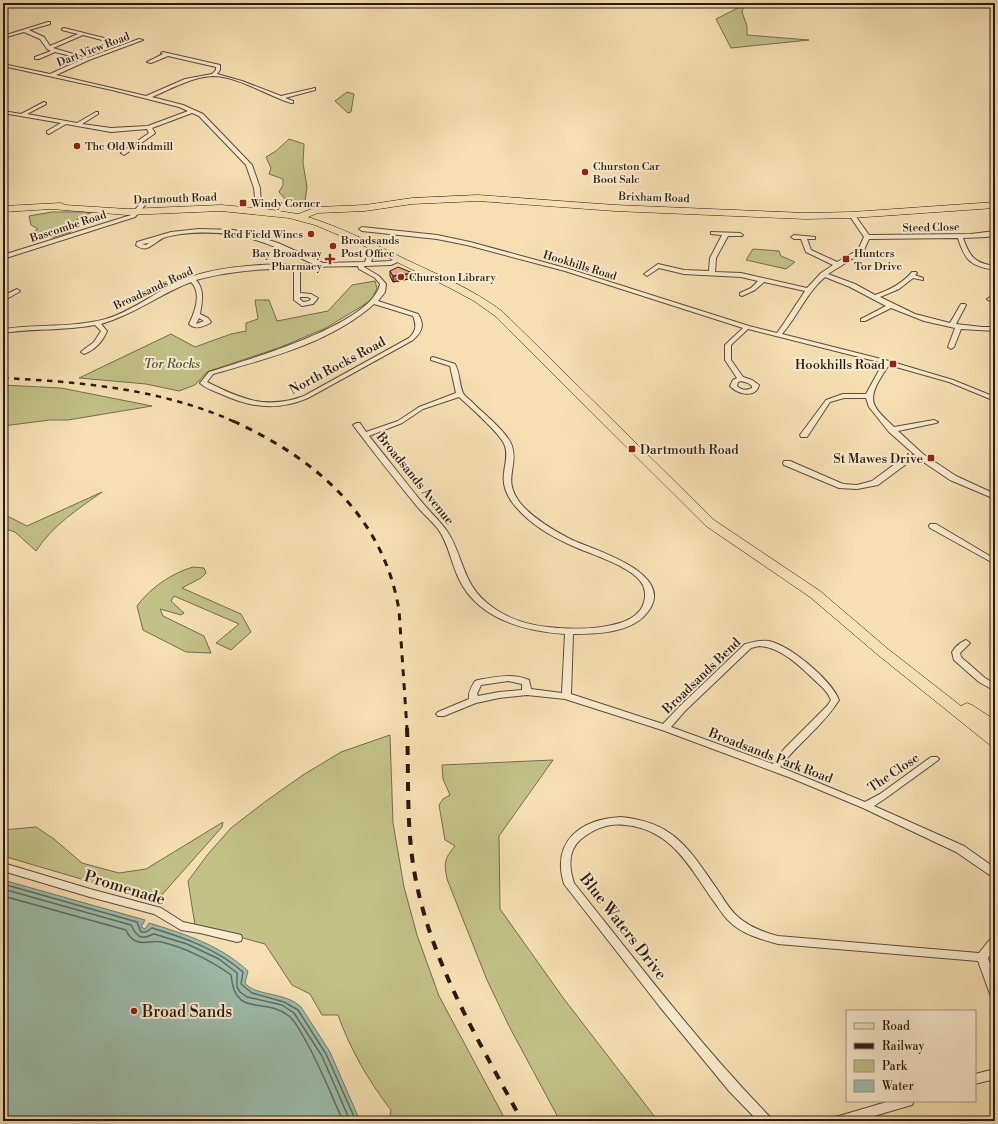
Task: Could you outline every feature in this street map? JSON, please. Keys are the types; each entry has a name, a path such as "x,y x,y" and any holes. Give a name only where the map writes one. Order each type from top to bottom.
{"main road":[{"name":"Brixham Road","path":"258,209 313,211 365,208 412,201 478,198 615,208 784,215 852,214 995,205"},
{"name":"Dartmouth Road","path":"3,209 53,207 258,209 293,216 329,228 460,288 478,298 499,314 710,523 815,594 914,676"},
{"name":"Brixham Road","path":"293,216 313,211"},
{"path":"914,676 963,705 995,728"},
{"path":"914,676 995,740"}],"street":[{"path":"3,37 48,23"},
{"path":"64,29 102,39"},
{"path":"24,30 42,38 49,48 55,51 87,59"},
{"path":"49,48 82,34"},
{"name":"Dart View Road","path":"52,75 87,59 141,40"},
{"path":"37,58 55,51"},
{"path":"149,62 165,53 218,66 218,70 213,75"},
{"path":"3,66 52,75 181,106 201,115 249,166 257,188 258,209"},
{"path":"146,98 190,79 213,75 229,78 291,102"},
{"path":"279,98 312,89"},
{"path":"22,115 44,103"},
{"path":"3,116 6,112 111,130 149,127 192,111"},
{"path":"78,124 96,113"},
{"path":"49,132 66,122"},
{"path":"124,153 152,133 149,127"},
{"name":"Bascombe Road","path":"3,257 133,216 140,208"},
{"path":"778,335 790,323 808,290 823,274 837,264 861,251 867,237 852,214"},
{"name":"Hookhills Road","path":"362,229 437,237 468,243 566,270 778,335 887,362 951,381 995,399"},
{"path":"157,239 170,235 197,231 246,233 269,240 323,265"},
{"path":"713,233 740,235"},
{"name":"Steed Close","path":"867,237 960,236 987,235 995,233"},
{"path":"712,273 713,258 726,234"},
{"path":"960,236 966,255 972,262 995,268"},
{"path":"794,237 813,238"},
{"path":"803,238 808,251 837,264"},
{"path":"364,265 373,248"},
{"name":"Broadsands Road","path":"3,331 96,323 126,314 168,290 192,279 230,270 323,265 364,265 391,263 399,260"},
{"path":"647,274 660,264 684,272 741,275 808,290"},
{"name":"North Rocks Road","path":"364,265 362,268 380,280 383,285 381,295 374,302 310,340 211,373 203,383 228,395 267,406 281,405 301,400 411,339 419,331 420,323 416,316 374,302"},
{"path":"296,295 297,267"},
{"path":"823,274 850,283 890,306 920,318 980,330 995,329"},
{"path":"875,297 894,290 912,274 921,279"},
{"path":"192,279 197,284 200,295 197,316"},
{"path":"742,294 753,289 762,280"},
{"path":"3,299 17,291"},
{"path":"951,347 963,305"},
{"path":"863,320 890,306"},
{"path":"84,352 92,348 101,338 104,331 96,323"},
{"path":"742,379 728,360 728,345 747,326"},
{"path":"433,359 453,365 460,394"},
{"path":"887,362 875,381 870,396 871,406 892,430 920,456 953,478 995,497"},
{"name":"Broadsands Avenue","path":"357,425 391,470 446,536 462,578 470,591 477,600 504,618 545,630 569,633 614,628 624,625 638,617 646,610 649,594 646,582 640,575 627,567 568,541 545,528 523,510 508,486 511,448 498,430 460,394 421,408 400,422 365,435"},
{"path":"804,435 828,401 844,396 870,396"},
{"path":"892,430 934,422"},
{"path":"787,463 842,486 857,487 875,483 906,460 920,456"},
{"path":"933,526 995,562"},
{"path":"566,696 569,633"},
{"name":"Broadsands Bend","path":"665,728 682,709 748,646 753,643 763,642 775,645 826,686 832,693 835,700 830,708 787,751 775,768"},
{"path":"966,643 956,652 957,658 982,680 995,688"},
{"path":"474,700 473,694 478,684 500,680 518,678 526,682 527,692"},
{"name":"Broadsands Park Road","path":"441,714 474,700 527,692 566,696 665,728 775,768 866,806 960,849 995,873"},
{"name":"The Close","path":"866,806 883,796 934,759"},
{"name":"Blue Waters Drive","path":"766,1121 733,1087 664,1004 569,884 565,870 566,851 572,842 583,832 596,825 610,821 628,821 644,824 664,833 678,845 690,860 731,917 756,934 778,940 982,957"},
{"name":"Promenade","path":"3,867 157,911 181,926 237,938"},
{"path":"995,941 982,957 995,994"},
{"path":"976,1080 995,1074"},
{"path":"839,1121 905,1102"}],"green space":[{"path":"744,5 742,12 747,26 747,35 809,40 731,48 716,19"},
{"path":"347,92 354,94 351,112 348,113 335,101"},
{"path":"289,139 304,144 303,163 307,187 304,208 297,208 297,201 285,199 279,192 283,185 283,179 269,174 271,168 266,157 276,151"},
{"path":"52,212 93,212 81,217 70,225 71,232 51,238 48,234 36,233 35,231 38,229 31,225 29,216"},
{"path":"753,249 779,251 781,256 795,262 786,269 746,260"},
{"name":"Tor Rocks","path":"375,281 377,288 373,297 367,303 326,328 281,347 207,372 195,385 179,391 146,384 79,378 171,334 195,347 231,334 246,331 246,323 258,319 255,300 269,300 277,321 328,311 352,285"},
{"path":"3,385 61,388 152,406 68,420 50,420 3,426"},
{"path":"102,492 58,526 42,542 36,551 15,532 3,528 3,514 27,526"},
{"path":"193,567 204,568 206,573 201,578 182,588 241,614 251,632 231,650 216,643 239,624 174,596 171,601 184,613 181,615 160,609 163,616 204,636 211,653 186,652 143,630 137,606 142,599 169,577"},
{"path":"390,735 393,823 404,887 417,935 439,996 506,1121 389,1121 391,1110 361,1065 348,1040 338,1015 322,1015 310,994 292,985 265,944 195,925 188,881 208,854 231,828 303,775 341,752"},
{"path":"553,760 499,836 500,909 564,999 658,1121 560,1121 510,1028 487,980 447,879 445,869 446,861 455,846 445,840 439,805 443,799 450,795 443,779 442,765"},
{"path":"223,822 222,827 160,897 139,896 3,856 3,830 36,827 54,839 82,863 119,873 146,869"}],"water":[{"name":"Broad Sands","path":"3,880 145,920 141,927 145,929 149,923 162,927 202,941 226,954 248,971 245,983 249,987 295,1002 301,1007 330,1052 360,1121 3,1121"}],"building":[{"path":"398,267 413,273 393,276 390,271"}],"railway":[{"path":"3,378 63,382 122,389 179,402 235,422"},
{"path":"235,422 292,453 318,473 341,494 361,519 378,546 391,576 399,610 407,729"},
{"path":"407,728 408,799 411,852 421,903 443,968 473,1030 522,1121"}],"place":[{"name":"The Old Windmill","path":"77,146"},
{"name":"Churston Car Boot Sale","path":"585,172"},
{"name":"Windy Corner","path":"243,203"},
{"name":"Red Field Wines","path":"311,234"},
{"name":"Broadsands Post Office","path":"333,246"},
{"name":"Bay Broadway Pharmacy","path":"330,259"},
{"name":"Hunters Tor Drive","path":"846,259"},
{"name":"Churston Library","path":"401,277"},
{"name":"Hookhills Road","path":"893,364"},
{"name":"Dartmouth Road","path":"632,449"},
{"name":"St Mawes Drive","path":"931,458"},
{"name":"Broad Sands","path":"134,1011"}]}
